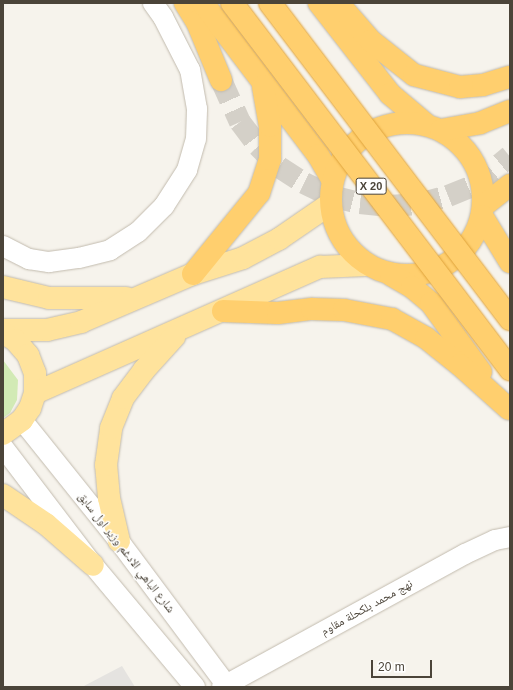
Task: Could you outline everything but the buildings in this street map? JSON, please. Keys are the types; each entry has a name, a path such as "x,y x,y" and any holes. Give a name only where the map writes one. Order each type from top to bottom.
{"highway":[{"path":"185,3 198,22 221,80"},
{"path":"203,3 262,84 318,155 332,179"},
{"name":"X 20","path":"232,3 510,369"},
{"name":"X 20","path":"270,3 510,319"},
{"path":"319,3 390,94 434,128 459,144 474,162 482,183 482,211 469,243 457,257 437,270 413,276 389,274"},
{"path":"338,3 371,41 414,75 460,87 483,85 510,77"},
{"path":"193,274 259,194 270,159 270,126 262,84"},
{"path":"509,410 431,303 412,287 389,274 366,264 348,248 335,227 330,204 332,179 342,157 358,139 380,127 403,122 434,128 480,123 510,112"},
{"path":"482,211 510,185"},
{"path":"482,211 510,262"},
{"path":"222,311 278,313 312,308 344,310 392,319 426,338 460,365 509,410"}],"main road":[{"path":"3,330 47,330 81,322 146,297 193,274 242,258 279,239 330,204"},
{"path":"35,393 181,330 320,267 366,264"},
{"path":"3,287 49,298 87,300 146,297"},
{"path":"119,541 109,498 106,465 111,428 123,398 144,370 181,330"},
{"path":"3,334 15,340 28,355 35,373 35,393 30,408 22,420 3,434"},
{"path":"3,495 46,524 94,565"}],"street":[{"path":"3,246 29,259 49,262 79,258 110,250 138,232 164,206 187,170 196,138 197,116 190,70 163,17 153,3"},
{"name":"شارع الباهي الادغم وزير اول سابق","path":"22,420 119,541 225,686"},
{"path":"3,447 94,565 195,687"},
{"name":"نهج محمد بلكحلة مقاوم","path":"225,686 465,554 495,540 510,537"}],"green space":[{"path":"3,360 18,380 17,400 10,413 3,418"}],"shaded area":[{"path":"122,666 135,687 82,687"}],"tunnel":[{"path":"221,80 240,122 258,146 279,167 304,183 331,196 360,203 389,206 419,204 448,196 475,185 510,156"}]}
